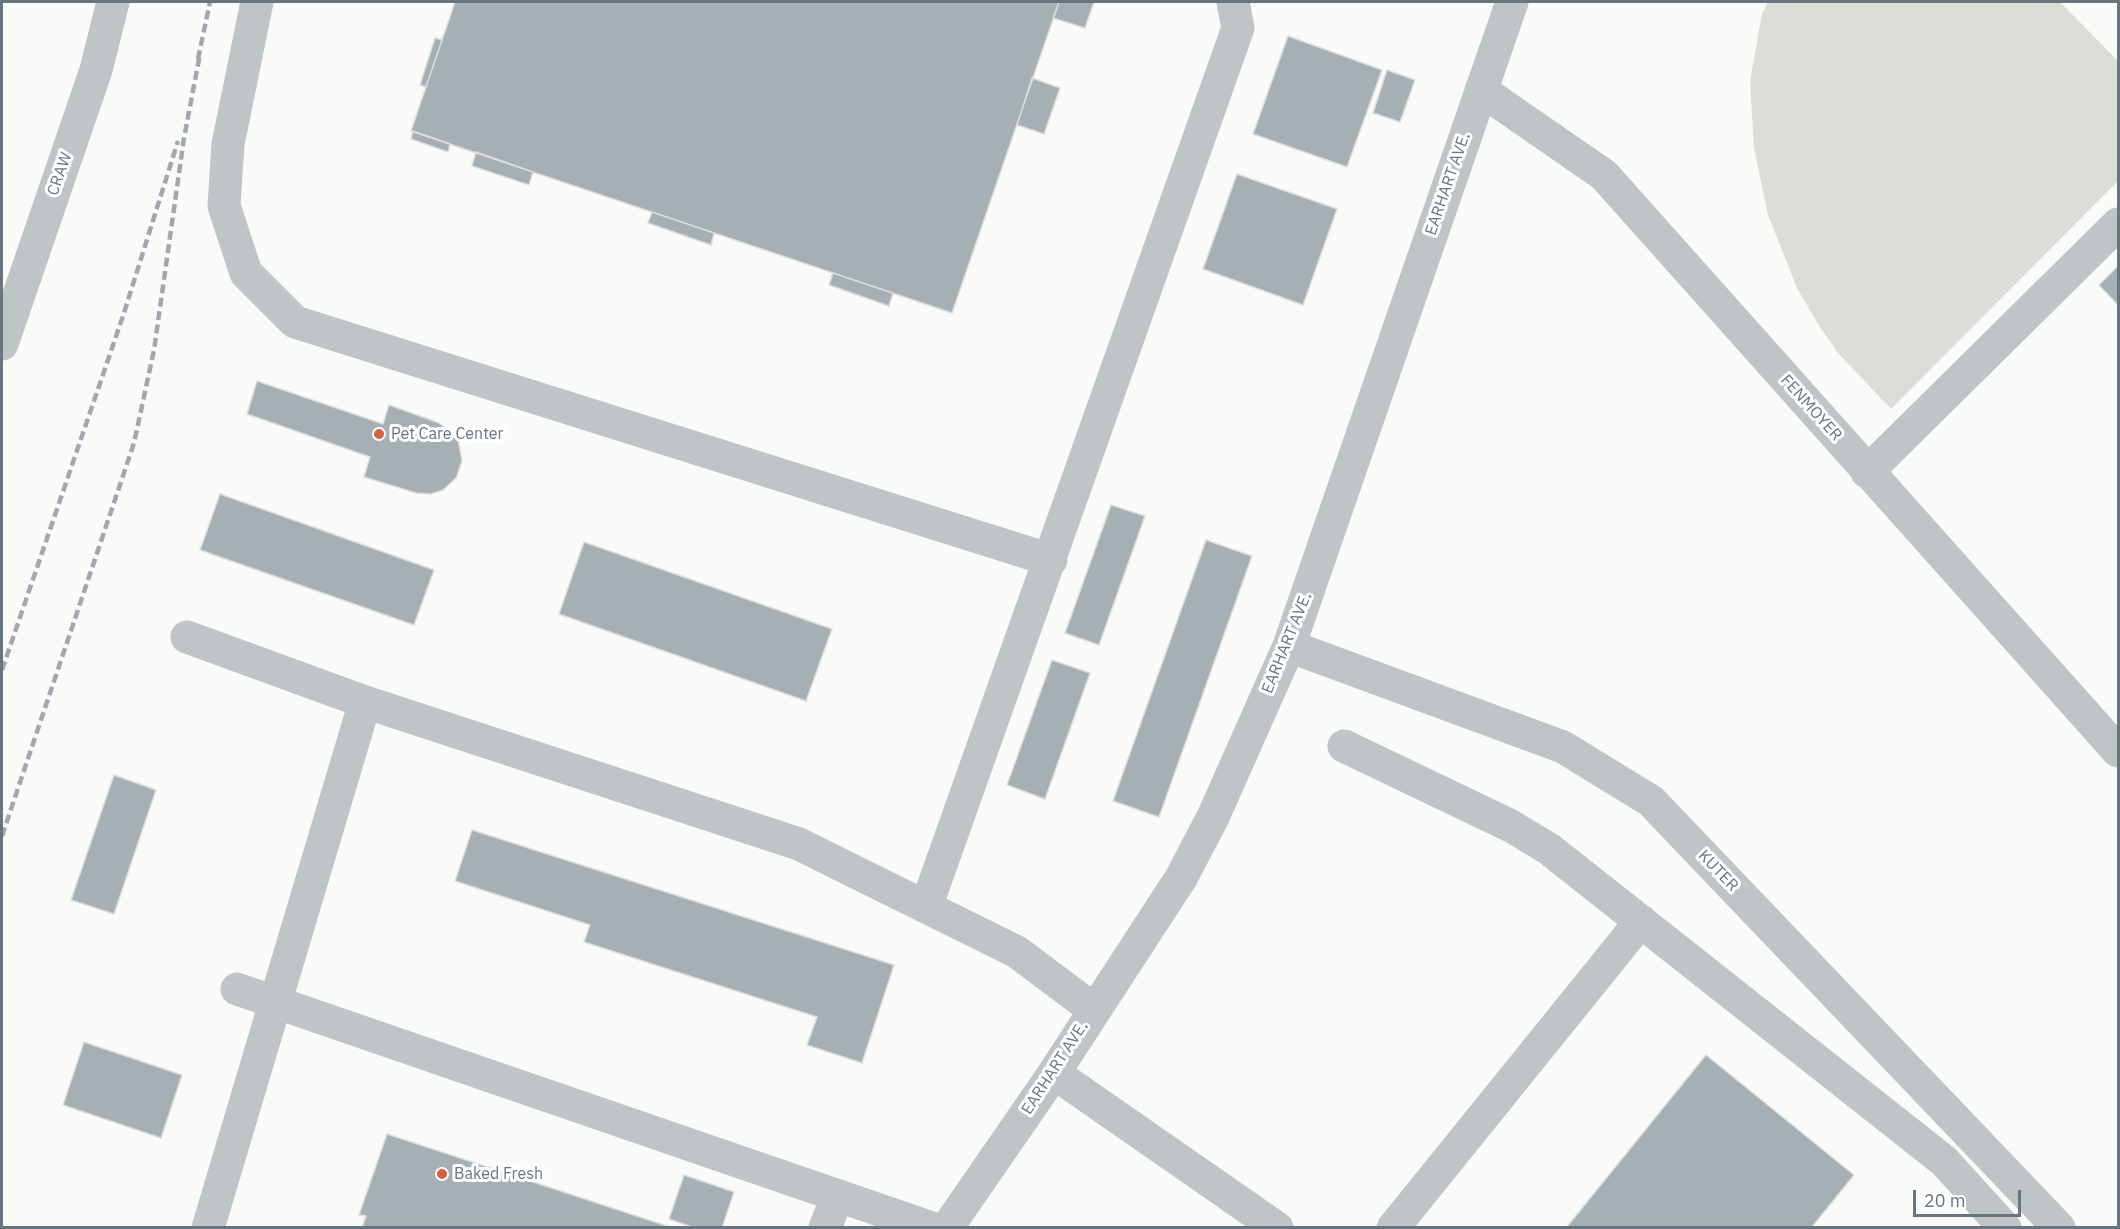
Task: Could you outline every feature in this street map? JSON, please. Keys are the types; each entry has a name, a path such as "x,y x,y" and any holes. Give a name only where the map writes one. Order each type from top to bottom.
{"lane":[{"name":"CRAW","path":"2,344 96,70 113,2"},
{"path":"257,2 228,144 224,206 246,273 295,322 1051,560"},
{"path":"926,907 1238,28 1233,2"},
{"name":"EARHART AVE.","path":"947,1227 1054,1073 1181,878 1213,817 1289,646 1512,2"},
{"name":"FENMOYER","path":"1481,90 1604,175 2118,751"},
{"path":"1867,472 2118,224"},
{"path":"187,637 365,702 799,844 1017,952 1093,1010"},
{"name":"KUTER","path":"1289,646 1563,747 1651,801 2059,1227"},
{"path":"208,1227 365,702"},
{"path":"1344,746 1511,826 1549,849 1944,1161 2005,1227"},
{"path":"1394,1227 1641,921"},
{"path":"237,989 837,1197 932,1227"},
{"path":"1054,1073 1277,1227"},
{"path":"825,1227 837,1197"}],"shaded area":[{"path":"1768,2 2060,2 2118,61 2118,181 1891,409 1838,353 1818,324 1797,288 1768,215 1754,148 1750,81 1762,14"}],"building":[{"path":"455,2 1059,2 952,313 411,131"},
{"path":"1059,2 1094,2 1085,28 1053,18"},
{"path":"1288,36 1382,70 1347,167 1253,134"},
{"path":"435,38 442,40 426,87 420,85"},
{"path":"1387,70 1415,80 1400,122 1373,113"},
{"path":"1032,78 1060,88 1044,134 1017,125"},
{"path":"413,131 450,144 448,152 411,139"},
{"path":"476,152 533,172 529,185 472,166"},
{"path":"1237,174 1337,209 1303,305 1203,269"},
{"path":"652,212 714,233 711,245 648,223"},
{"path":"2118,266 2118,305 2099,285"},
{"path":"833,273 893,293 889,306 829,285"},
{"name":"Pet Care Center","path":"257,381 383,424 389,405 439,423 458,439 462,461 456,478 443,490 431,494 416,493 364,477 370,457 247,414"},
{"path":"220,494 434,570 414,625 200,550"},
{"path":"1111,505 1145,516 1099,645 1065,633"},
{"path":"1206,540 1252,556 1159,817 1113,801"},
{"path":"584,542 832,629 806,701 559,614"},
{"path":"1052,660 1090,673 1045,799 1007,785"},
{"path":"114,775 156,790 114,914 71,900"},
{"path":"472,830 894,965 862,1063 807,1045 817,1017 584,942 590,925 455,881"},
{"path":"84,1042 182,1075 161,1138 63,1105"},
{"path":"1706,1055 1854,1175 1811,1228 1566,1228"},
{"name":"Baked Fresh","path":"387,1134 673,1228 362,1228 366,1216 359,1215"},
{"path":"684,1175 734,1192 722,1228 695,1228 669,1219"}],"railway":[{"path":"198,59 210,2"},
{"path":"2,836 134,443 154,350 184,138 200,54"},
{"path":"2,670 123,316 178,141"}],"place":[{"name":"Pet Care Center","path":"379,434"},
{"name":"Baked Fresh","path":"442,1174"}]}
